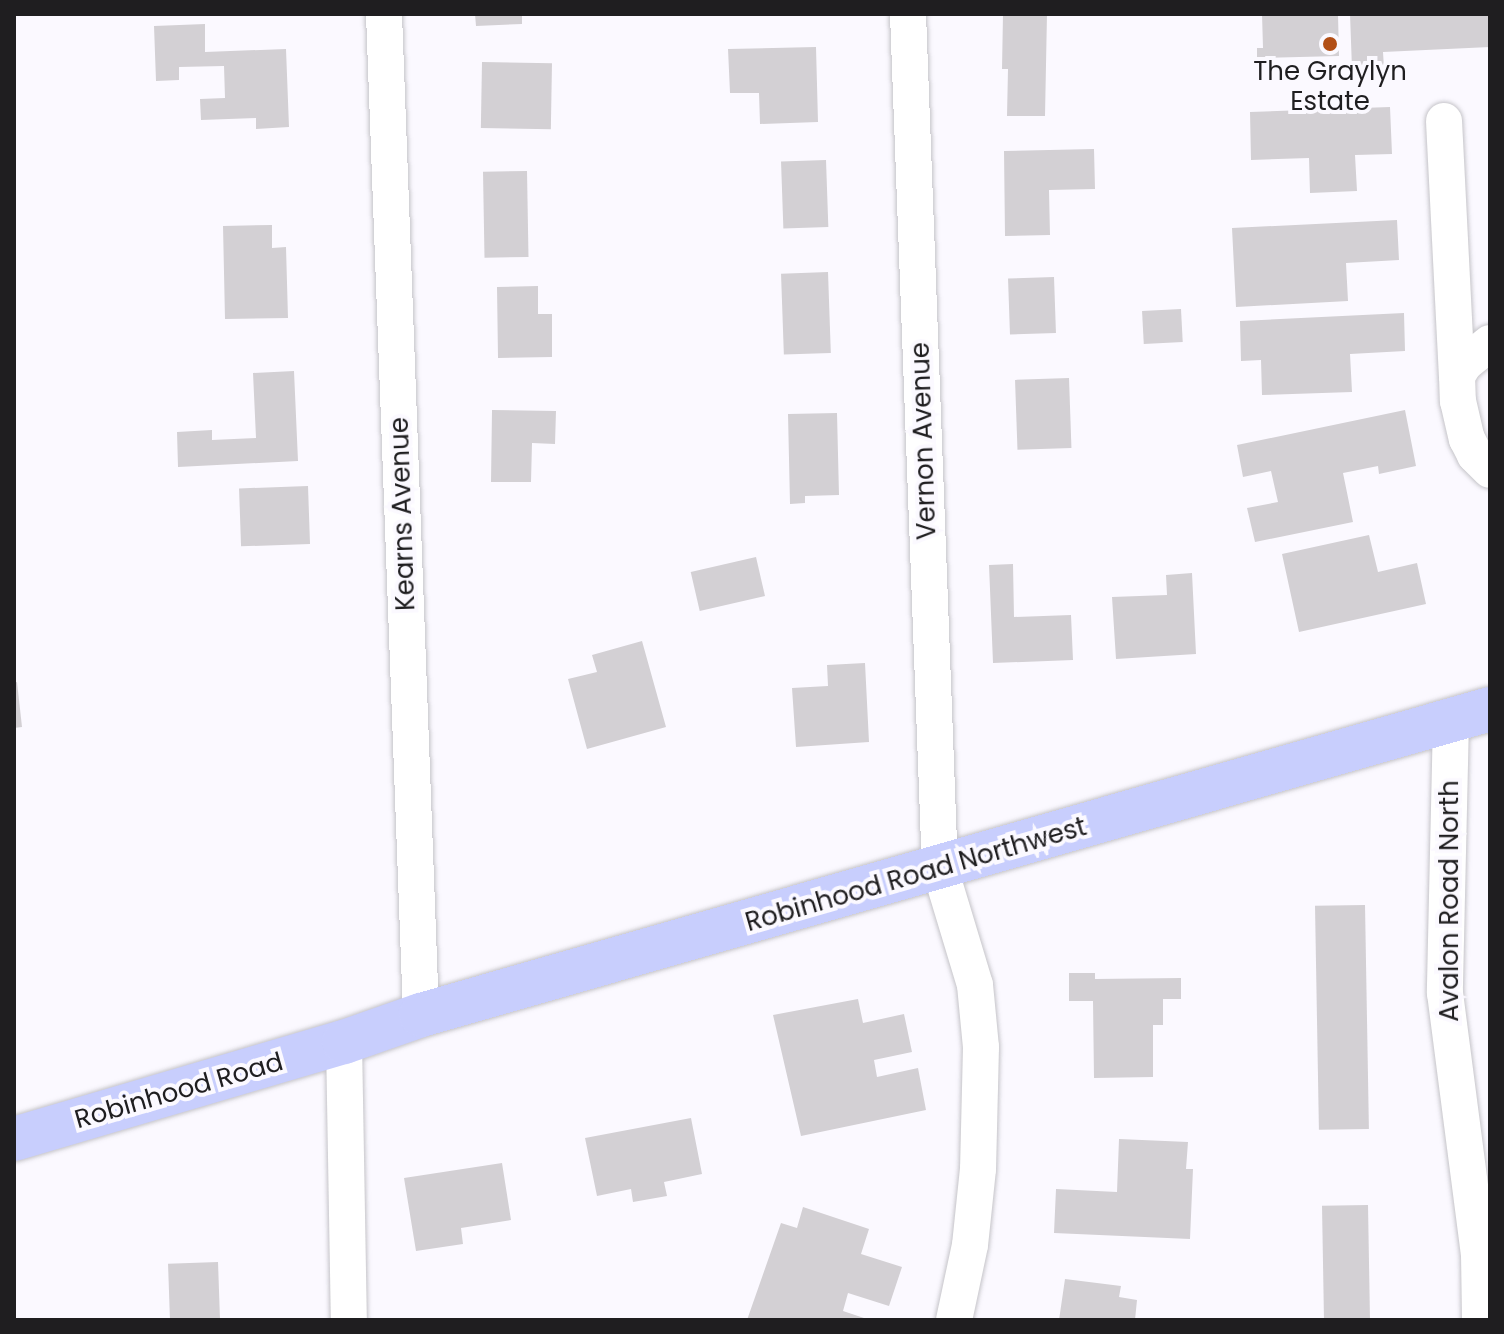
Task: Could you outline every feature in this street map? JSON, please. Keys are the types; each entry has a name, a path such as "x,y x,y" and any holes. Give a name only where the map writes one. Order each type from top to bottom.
{"main road":[{"name":"Robinhood Road Northwest","path":"344,1042 421,1015 940,869 1470,714"},
{"name":"Robinhood Road","path":"14,1139 344,1042"}],"street":[{"name":"Kearns Avenue","path":"384,14 421,1015"},
{"name":"Vernon Avenue","path":"908,14 940,869 975,985 981,1047 978,1169 970,1245 954,1320"},
{"path":"1444,121 1458,401 1467,439 1475,455 1490,470"},
{"path":"1457,376 1465,363 1490,343"},
{"name":"Avalon Road North","path":"1470,714 1445,993 1479,1254 1480,1320"},
{"path":"344,1042 349,1320"}],"building":[{"path":"475,14 522,14 522,24 476,26"},
{"path":"1003,14 1047,14 1045,116 1007,116 1008,69 1002,69"},
{"path":"1262,14 1338,14 1339,56 1257,58 1257,48 1263,48"},
{"path":"1350,14 1490,14 1490,47 1383,52 1384,68 1352,69"},
{"path":"205,24 205,52 286,49 289,127 256,129 256,118 201,120 200,99 225,98 224,66 179,67 179,80 156,81 154,26"},
{"path":"816,47 818,122 760,124 759,93 730,93 728,49"},
{"path":"482,62 552,63 551,129 481,128"},
{"path":"1390,107 1392,154 1355,155 1357,191 1310,193 1309,158 1251,160 1250,112"},
{"path":"1094,149 1095,189 1049,190 1050,235 1005,236 1004,151"},
{"path":"826,160 828,227 783,229 781,162"},
{"path":"527,171 529,257 485,258 483,172"},
{"path":"1397,220 1399,260 1346,263 1348,301 1236,307 1232,228"},
{"path":"272,225 272,248 286,247 288,318 225,319 223,226"},
{"path":"828,272 831,353 784,355 781,274"},
{"path":"1054,277 1056,333 1010,335 1008,279"},
{"path":"538,286 538,314 552,314 552,357 498,358 497,287"},
{"path":"1181,309 1183,342 1144,344 1142,311"},
{"path":"1404,313 1405,351 1350,354 1352,392 1262,395 1261,360 1241,361 1240,321"},
{"path":"294,371 298,461 178,467 177,432 212,430 212,440 256,438 253,373"},
{"path":"1069,378 1071,448 1017,450 1015,380"},
{"path":"492,410 556,411 555,444 532,443 531,482 491,482"},
{"path":"1405,410 1416,466 1379,474 1378,466 1343,473 1353,522 1255,542 1247,508 1278,502 1271,471 1243,477 1237,445"},
{"path":"837,413 839,495 805,496 805,503 790,504 788,414"},
{"path":"308,486 310,544 241,546 239,488"},
{"path":"1369,535 1378,572 1417,563 1426,604 1299,632 1282,554"},
{"path":"756,557 765,596 700,611 691,572"},
{"path":"1013,564 1014,617 1071,615 1073,660 993,663 989,565"},
{"path":"1192,573 1196,654 1116,659 1112,597 1167,595 1166,575"},
{"path":"642,641 666,727 587,749 568,679 597,672 592,655"},
{"path":"865,663 869,742 796,747 792,688 828,686 827,665"},
{"path":"17,682 22,727 14,728 14,683"},
{"path":"1365,905 1369,1129 1319,1130 1315,906"},
{"path":"1069,973 1095,973 1095,979 1181,978 1181,999 1163,999 1163,1025 1153,1025 1153,1077 1094,1078 1093,1001 1069,1001"},
{"path":"858,999 863,1023 904,1014 912,1052 874,1060 877,1077 918,1068 926,1110 801,1136 773,1015"},
{"path":"691,1118 702,1174 664,1182 667,1196 633,1202 631,1189 597,1196 585,1138"},
{"path":"1119,1139 1188,1142 1186,1169 1193,1169 1190,1239 1054,1233 1056,1189 1117,1192"},
{"path":"502,1163 511,1220 461,1228 463,1244 416,1251 404,1178"},
{"path":"1368,1205 1370,1320 1324,1320 1322,1206"},
{"path":"803,1207 869,1229 861,1254 902,1267 889,1306 848,1293 843,1311 870,1320 747,1320 781,1223 797,1228"},
{"path":"218,1262 220,1320 170,1320 168,1264"},
{"path":"1065,1279 1121,1286 1119,1297 1137,1300 1135,1320 1059,1320"}],"place":[{"name":"The Graylyn Estate","path":"1330,44"}]}
